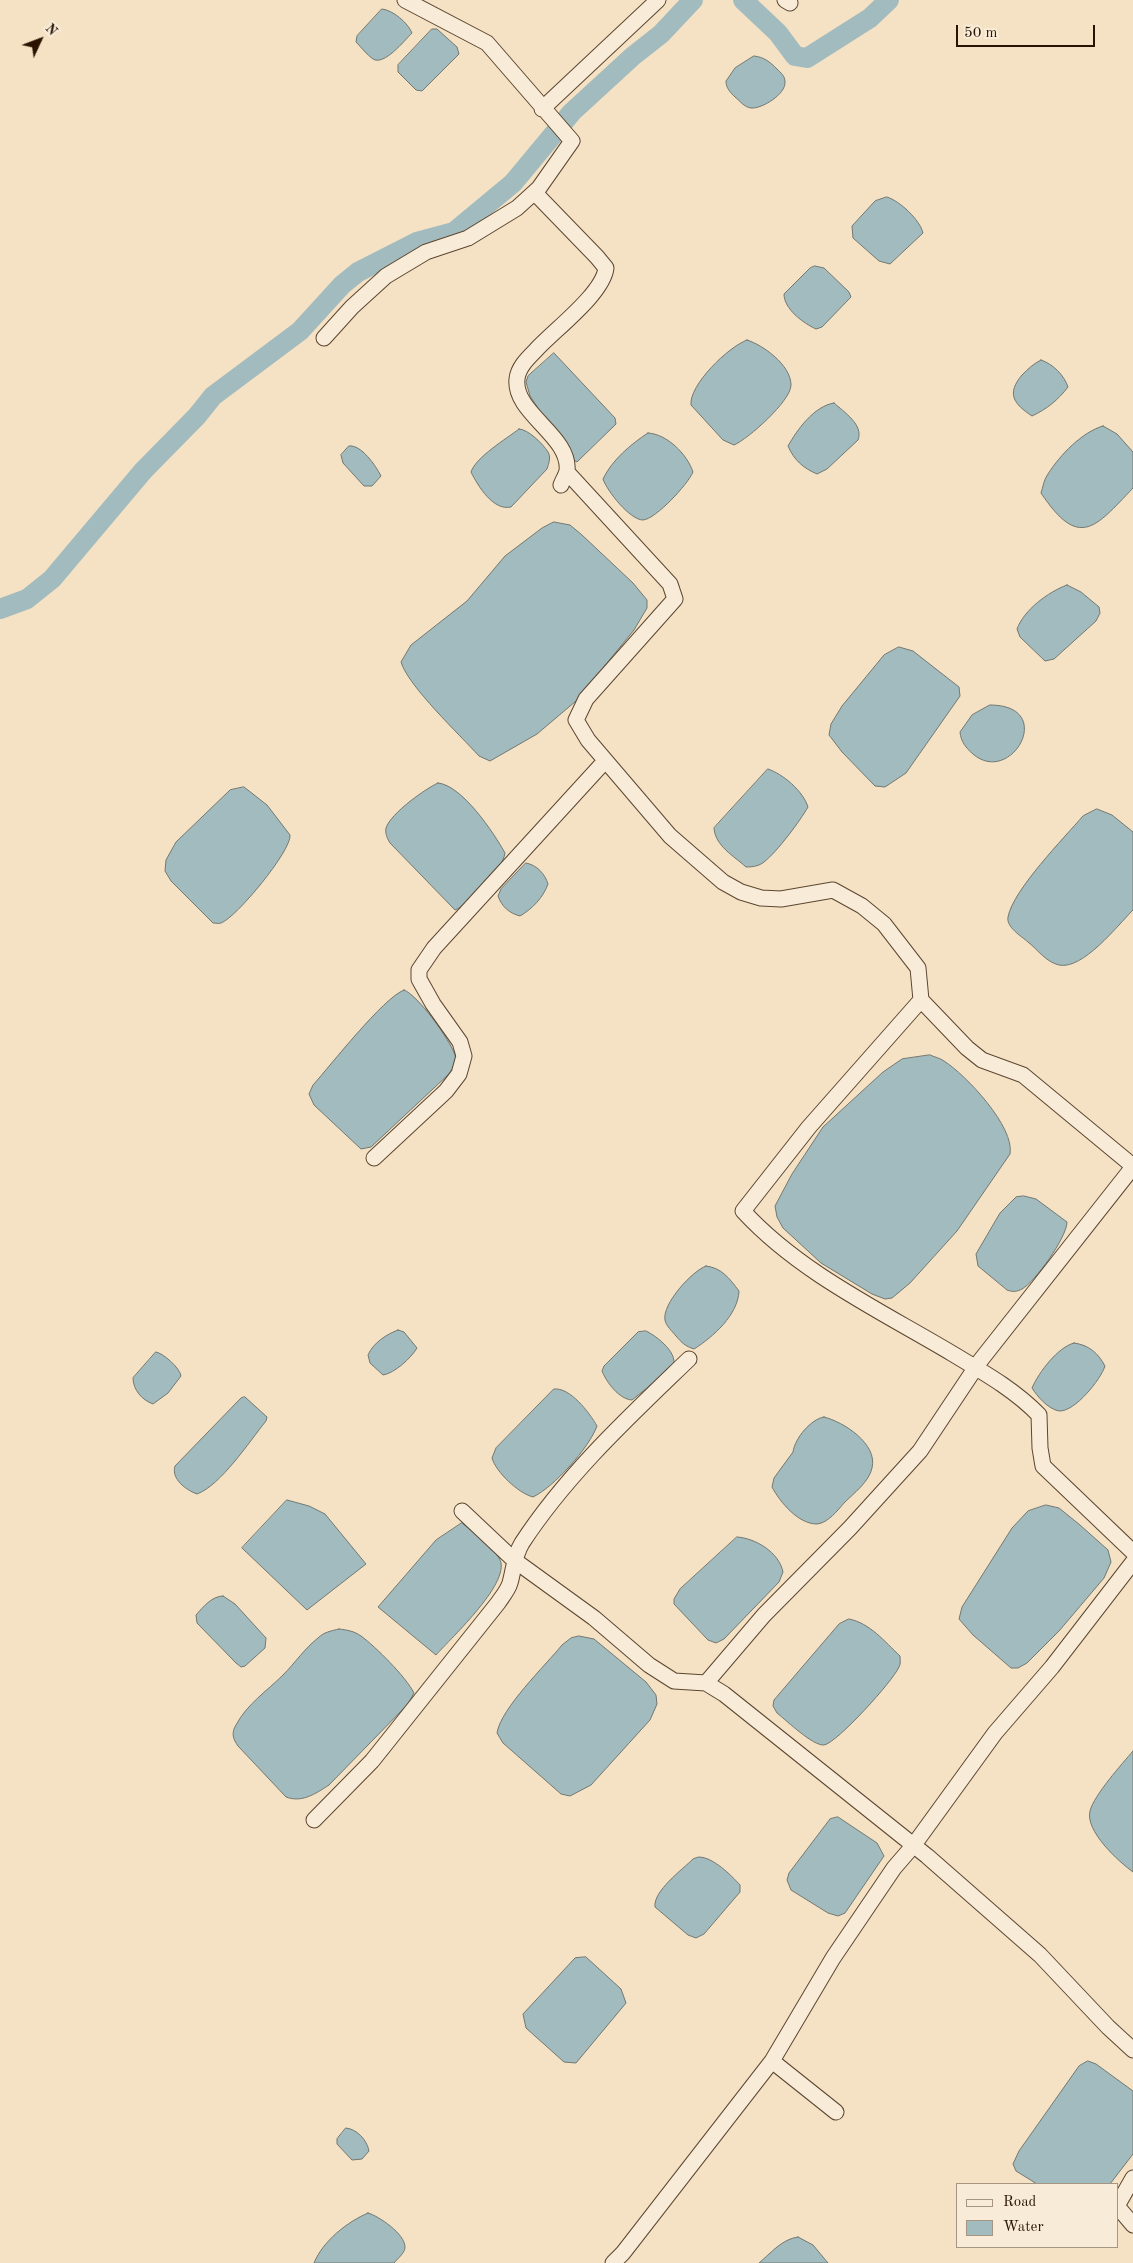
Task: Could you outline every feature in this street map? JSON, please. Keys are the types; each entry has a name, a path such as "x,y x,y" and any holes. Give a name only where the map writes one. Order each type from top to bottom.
{"street":[{"path":"324,338 352,307 386,276 426,252 468,238 517,208 534,193 572,141 487,43 405,0"},
{"path":"545,112 658,0"},
{"path":"534,193 606,268 605,277 594,294 547,338 520,367 516,388 524,402 560,447 565,458 564,478 670,584 675,599 586,699 576,720 580,729 670,836 723,882 741,892 761,898 781,899 833,890 862,906 884,924 918,968 921,1000 967,1048 982,1060 1023,1075 1133,1166 976,1368 920,1451 850,1528 764,1615 706,1683"},
{"path":"374,1158 446,1091 459,1074 464,1056 460,1042 433,1004 419,979 418,970 434,948 606,761"},
{"path":"921,1000 809,1126 743,1211 764,1233 792,1256 873,1308 976,1368 1026,1401 1039,1415 1040,1448 1043,1466 1133,1552"},
{"path":"314,1820 372,1762 498,1603 510,1585 514,1560 522,1544 571,1479 621,1424 689,1359"},
{"path":"462,1511 514,1560 594,1618 649,1665 674,1681 706,1683 724,1694 927,1856 1040,1955 1108,2027 1133,2050"},
{"path":"613,2263 635,2238 772,2061 833,1958 894,1868 913,1846 995,1733 1052,1667 1133,1562"},
{"path":"772,2061 836,2112"},
{"path":"1118,2204 1133,2178"},
{"path":"1118,2207 1133,2225"}],"water":[{"path":"382,9 400,18 412,33 394,52 378,60 373,59 356,42 357,36"},
{"path":"432,29 437,29 457,47 459,54 422,91 416,90 398,72 398,65"},
{"path":"754,56 772,64 782,75 785,82 778,96 761,106 751,108 744,105 731,93 726,81 735,68"},
{"path":"887,197 898,202 909,212 918,222 923,233 890,264 879,261 853,238 852,226 875,201"},
{"path":"815,266 824,268 849,292 851,297 822,327 816,329 800,319 791,310 787,305 784,294 810,268"},
{"path":"747,340 761,346 781,363 790,378 791,385 784,400 768,419 734,445 723,440 691,405 696,387 703,377 720,358"},
{"path":"554,353 615,418 616,424 577,462 572,459 530,396 526,382 528,376"},
{"path":"1041,360 1058,370 1068,387 1052,404 1032,416 1017,403 1013,393 1022,375"},
{"path":"834,403 856,424 859,434 858,440 827,469 817,474 799,463 788,446 801,426 813,414"},
{"path":"1103,426 1117,434 1133,452 1133,488 1108,514 1097,522 1087,527 1077,527 1066,522 1054,511 1041,493 1047,476 1065,452 1087,433"},
{"path":"519,429 535,437 546,449 550,458 547,469 511,507 504,507 498,505 487,496 471,472 485,454"},
{"path":"648,433 662,437 675,446 686,458 693,472 685,484 663,508 656,514 643,520 632,515 620,504 603,479 611,465 635,442"},
{"path":"349,446 354,446 363,452 379,472 381,476 372,486 364,486 343,463 341,455"},
{"path":"554,522 570,525 582,535 633,583 647,600 647,608 634,630 576,701 537,734 490,761 479,756 424,697 413,684 401,662 411,645 467,601 505,556 542,528"},
{"path":"1067,585 1081,592 1099,607 1100,613 1096,621 1054,659 1045,661 1020,637 1017,629 1025,615 1038,602 1052,592"},
{"path":"899,647 913,651 959,687 960,696 906,773 885,787 875,786 842,752 829,735 831,724 842,706 884,655"},
{"path":"990,705 1010,708 1021,717 1025,729 1021,742 1013,753 1001,760 987,761 973,754 963,742 960,732 972,715"},
{"path":"768,769 792,784 802,795 808,807 788,836 764,862 746,867 721,845 714,828"},
{"path":"438,783 457,792 467,801 485,823 505,853 498,868 485,885 469,901 455,910 390,843 386,832 386,828 394,815 425,790"},
{"path":"244,787 267,805 290,835 288,843 273,868 250,897 221,923 213,923 171,881 165,871 166,860 176,842 230,790"},
{"path":"1097,809 1112,815 1133,832 1133,910 1089,954 1068,965 1059,965 1046,959 1015,931 1009,924 1008,917 1019,893 1040,865 1083,816"},
{"path":"526,863 540,870 548,884 537,903 520,916 506,909 498,896 501,889"},
{"path":"404,990 417,1000 440,1029 452,1048 455,1062 450,1073 371,1147 361,1149 314,1105 309,1094 313,1085 371,1018 383,1005"},
{"path":"930,1055 942,1060 953,1068 976,1089 997,1116 1005,1130 1010,1143 1010,1154 957,1231 910,1283 892,1298 885,1299 872,1294 821,1263 783,1228 777,1217 775,1206 792,1174 823,1127 883,1072 902,1059"},
{"path":"1024,1196 1036,1199 1067,1222 1062,1238 1035,1278 1020,1290 1013,1291 1007,1290 978,1266 976,1254 1000,1213 1016,1197"},
{"path":"706,1266 721,1271 728,1278 739,1291 738,1300 723,1325 694,1349 682,1342 669,1328 665,1320 665,1313 679,1289 693,1274"},
{"path":"398,1330 404,1332 417,1348 402,1365 383,1375 370,1363 368,1355 381,1340"},
{"path":"646,1331 666,1346 671,1352 674,1363 672,1368 632,1400 627,1399 614,1390 602,1371 604,1366 638,1332"},
{"path":"1074,1343 1092,1350 1105,1366 1093,1386 1080,1401 1065,1410 1055,1410 1047,1405 1032,1388 1050,1361 1062,1349"},
{"path":"156,1352 171,1361 181,1376 168,1393 153,1404 139,1394 133,1378"},
{"path":"554,1389 560,1389 573,1396 597,1426 587,1445 570,1466 551,1485 533,1497 527,1495 508,1481 494,1464 492,1458 496,1448"},
{"path":"245,1397 267,1417 266,1421 216,1482 197,1494 188,1490 177,1480 174,1471 175,1466 241,1398"},
{"path":"824,1417 841,1424 858,1435 870,1451 872,1468 864,1483 836,1512 829,1519 817,1524 803,1520 790,1511 772,1487 774,1478 793,1452 800,1435 814,1421"},
{"path":"287,1500 309,1506 325,1514 366,1564 307,1610 242,1548"},
{"path":"1046,1505 1059,1508 1080,1525 1108,1550 1111,1562 1104,1578 1059,1631 1027,1663 1018,1668 1011,1668 973,1635 959,1619 962,1607 1012,1528 1028,1511"},
{"path":"462,1523 492,1548 499,1558 501,1568 498,1580 490,1594 436,1655 378,1607 436,1540"},
{"path":"737,1537 751,1540 765,1547 777,1558 783,1572 779,1582 724,1639 716,1643 708,1640 674,1604 674,1599 680,1589"},
{"path":"223,1596 235,1604 266,1638 265,1648 245,1666 241,1667 236,1663 197,1623 196,1615 211,1600"},
{"path":"849,1619 857,1621 877,1634 900,1656 900,1665 887,1685 852,1723 831,1742 824,1745 819,1744 813,1742 777,1713 773,1706 774,1700 839,1624"},
{"path":"339,1629 356,1633 367,1641 398,1671 414,1693 408,1704 329,1785 303,1798 292,1799 286,1797 238,1746 234,1738 234,1728 246,1711 283,1675 309,1646 323,1634"},
{"path":"579,1636 594,1639 646,1682 656,1695 657,1704 650,1720 591,1785 570,1796 561,1794 503,1743 497,1733 506,1712 525,1688 562,1645 571,1638"},
{"path":"1133,1751 1133,1872 1119,1861 1097,1836 1092,1827 1090,1811 1109,1780"},
{"path":"838,1817 877,1843 884,1856 845,1913 838,1916 828,1913 791,1890 787,1880 789,1873 830,1819"},
{"path":"699,1857 716,1863 727,1872 740,1885 740,1892 704,1934 696,1938 688,1935 655,1907 663,1888 693,1859"},
{"path":"586,1957 621,1989 626,2003 576,2063 564,2062 526,2028 523,2014 575,1958"},
{"path":"1088,2061 1096,2064 1133,2091 1133,2154 1111,2183 1035,2183 1016,2171 1013,2164 1019,2151 1079,2066"},
{"path":"346,2128 358,2133 366,2143 369,2151 362,2159 352,2160 337,2144 337,2139"},
{"path":"368,2213 391,2226 404,2242 404,2251 394,2263 314,2263 323,2247 336,2233"},
{"path":"798,2237 813,2245 828,2263 759,2263 782,2243"}],"waterway":[{"path":"0,609 27,599 52,579 143,471 197,416 213,396 300,331 342,285 358,272 417,242 454,232 513,183 572,112 633,56 661,34 693,0"},
{"path":"743,0 778,33 795,56 807,58 870,18 889,0"}]}
